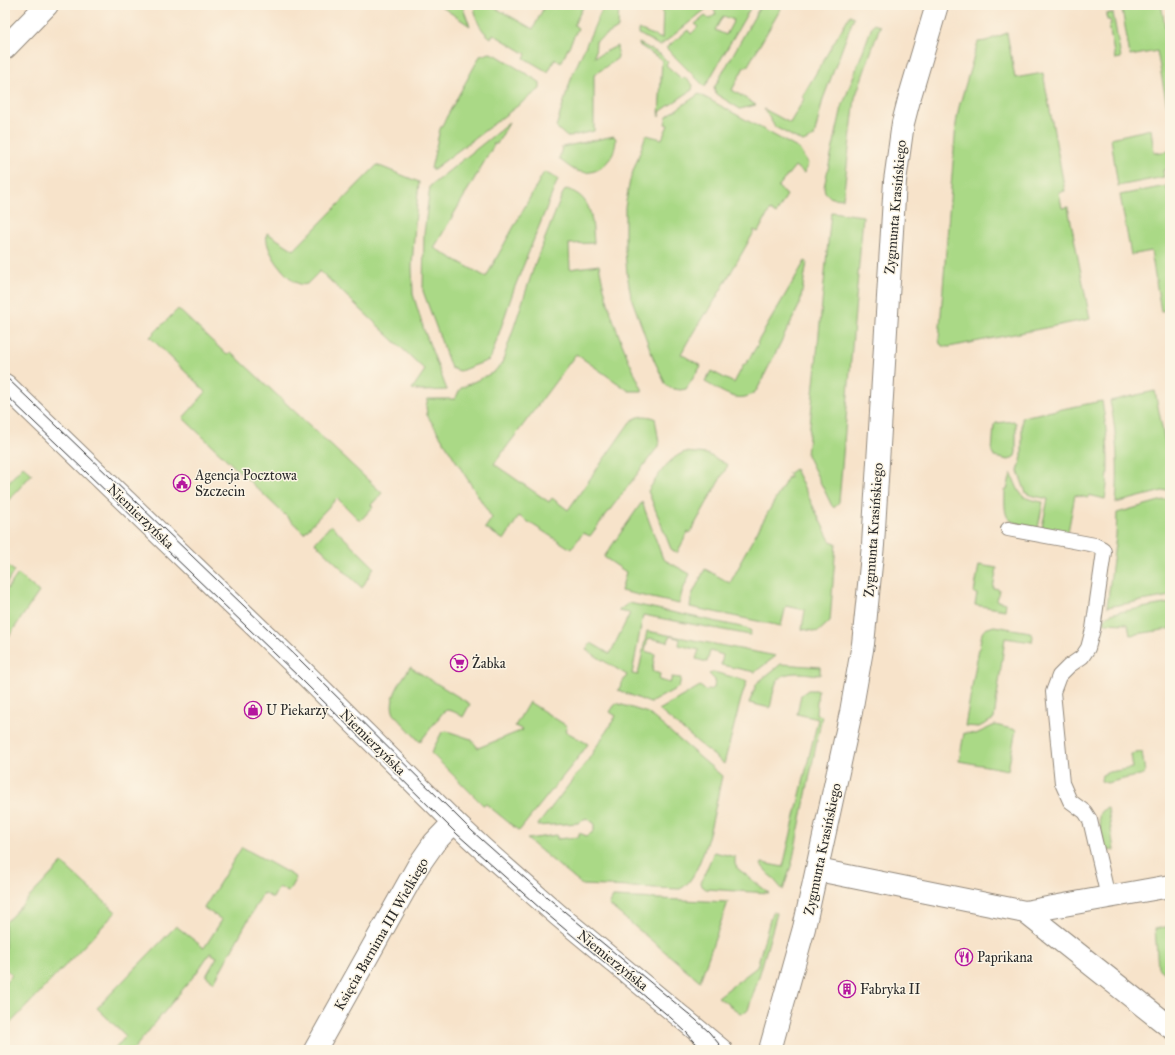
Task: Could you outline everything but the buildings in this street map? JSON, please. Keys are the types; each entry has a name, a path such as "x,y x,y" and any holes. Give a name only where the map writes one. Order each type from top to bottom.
{"street":[{"path":"5,48 47,5"},
{"name":"Zygmunta Krasińskiego","path":"770,1050 798,952 818,870 851,712 863,644 873,546 892,217 898,154 910,96 937,5"},
{"name":"Niemierzyńska","path":"5,385 301,670 454,822 547,906 721,1050"},
{"name":"Księcia Barnima III Wielkiego","path":"315,1050 418,866 434,843 454,822"},
{"path":"818,870 1025,912 1170,886"},
{"path":"1025,912 1170,1027"}],"lane":[{"path":"1008,530 1095,545 1103,549 1104,552 1093,629 1088,648 1082,657 1069,666 1059,676 1053,692 1062,783 1070,801 1085,812 1090,820 1108,897"}],"green space":[{"path":"439,5 463,5 470,26"},
{"path":"474,5 490,5 533,29 545,5 584,5 574,25 578,28 561,63 555,59 548,72 524,58 526,54 493,34 491,38 487,35 479,24"},
{"path":"604,5 619,5 618,28 596,41 595,57 617,46 618,58 594,75 594,131 567,137 556,127 572,76"},
{"path":"663,5 711,5 660,46 639,34 639,29 662,39"},
{"path":"719,5 752,5 705,87 666,48 688,30 691,34 698,27 695,24 705,16 709,19 716,14 714,10","holes":["723,16 734,20 726,35 715,30"]},
{"path":"761,5 783,5 747,67 744,67 732,90 756,105 740,109 716,94 714,88"},
{"path":"1145,5 1160,5 1162,9 1170,56 1170,106 1167,106 1157,51 1130,56 1122,9"},
{"path":"1113,13 1121,58 1115,59 1109,25 1111,24 1110,20 1107,20 1106,14"},
{"path":"850,15 854,17 823,99 814,137 803,142 775,127 764,109 790,123 804,99 802,97"},
{"path":"873,24 880,26 855,98 843,199 831,198 825,192 824,187 842,107"},
{"path":"1007,33 1015,78 1043,73 1065,191 1059,192 1062,208 1068,207 1090,319 949,347 943,346 940,344 939,339 956,124 959,107 978,42 986,41"},
{"path":"639,43 660,54 668,62 666,65 682,79 684,77 693,85 692,90 661,111 659,117 662,60 639,45"},
{"path":"490,53 496,55 538,81 540,84 540,89 434,169 431,169 440,129 480,56"},
{"path":"699,94 799,149 808,164 804,173 795,166 778,187 787,195 776,214 770,210 758,232 753,231 754,232 707,314 705,313 681,354 701,366 686,389 680,390 670,388 666,385 654,360 631,297 625,251 625,207 630,180 646,135 662,139 668,125 665,124 667,116"},
{"path":"509,123 497,144 493,144 494,145 434,248 486,277 544,172 558,179 514,289 491,357 489,360 460,371 451,368 423,291 424,234 430,186"},
{"path":"1151,129 1154,153 1170,151 1170,169 1163,170 1164,177 1118,186 1111,138"},
{"path":"614,136 616,139 615,145 610,158 601,168 595,171 581,172 575,170 559,159 562,147"},
{"path":"377,165 419,182 412,266 413,294 424,330 447,390 421,391 412,389 425,370 320,271 307,284 298,284 281,268 271,254 268,246 267,233 294,250"},
{"path":"1166,186 1167,191 1170,190 1170,310 1161,311 1151,251 1131,255 1120,195"},
{"path":"566,189 575,192 586,203 593,226 594,243 569,244 570,269 599,265 606,297 616,329 643,391 629,391 576,354 494,464 549,502 552,498 568,510 630,422 642,416 655,418 659,443 657,448 590,536 583,533 571,549 519,516 504,540 485,528 492,518 427,415 426,406 428,399 455,399 461,388 494,372 502,363 536,261 563,193"},
{"path":"831,212 863,216 839,502 834,508 807,455"},
{"path":"805,261 807,262 800,304 757,390 751,395 744,397 731,396 705,382 711,371 734,383"},
{"path":"178,309 227,355 231,352 382,493 371,505 373,507 360,521 337,498 304,533 183,418 206,392 150,337"},
{"path":"1155,391 1170,469 1170,489 1116,503 1117,452 1110,401"},
{"path":"1102,401 1108,450 1108,475 1105,499 1089,495 1088,498 1075,495 1068,532 1042,527 1048,499 1026,493 1018,471 1022,457 1022,417"},
{"path":"1014,421 1016,423 1015,456 1009,460 994,457 992,452 994,425 996,423"},
{"path":"685,452 707,454 728,465 690,533 688,532 677,553 671,549 648,491 668,463"},
{"path":"23,466 32,474 5,504 5,486"},
{"path":"795,469 830,541 836,543 830,621 818,632 802,629 805,610 786,606 781,626 690,607 692,595 705,569 730,583 741,563 740,562 788,477 790,478 788,474"},
{"path":"1011,473 1021,494 1029,499 1043,502 1038,528 1013,522 1007,515 1005,509 1005,490 1007,490"},
{"path":"1170,498 1170,596 1107,607 1116,536 1117,513"},
{"path":"642,502 663,559 690,574 682,592 679,604 621,591 626,572 604,557"},
{"path":"331,525 374,567 362,588 315,543"},
{"path":"5,563 14,571 5,586"},
{"path":"979,565 997,568 993,588 999,589 997,601 1006,603 1005,610 975,605 977,594 974,593"},
{"path":"18,574 39,592 9,636 5,621 5,592"},
{"path":"629,603 746,628 751,631 750,635 643,615 632,674 638,675 647,631 776,656 755,672 721,665 723,655 710,651 707,662 696,659 699,650 679,645 680,639 670,636 668,642 648,638 645,651 655,654 652,671 660,674 659,680 670,683 672,677 681,678 679,687 650,703 618,690 627,675 586,650 591,643 610,654 630,613 618,611"},
{"path":"1170,603 1170,629 1130,635 1128,624 1103,623 1110,614"},
{"path":"994,626 1030,632 1033,636 1032,642 1005,638 994,719 979,727 965,726 982,633 985,629"},
{"path":"781,664 820,667 820,675 796,673 784,675 779,678 776,683 770,708 749,703 757,683"},
{"path":"410,667 470,704 463,717 451,711 444,711 420,742 394,714 392,708 392,702 396,690"},
{"path":"714,672 747,681 724,764 659,710 700,686 706,691 714,688 715,680 709,674"},
{"path":"808,690 818,690 816,714 822,716 792,863 783,890 761,865 762,863 783,867 818,719 797,714 801,695"},
{"path":"529,702 567,726 565,731 588,744 519,831 486,804 483,805 431,753 442,732 447,731 471,739 478,748 523,730 515,726"},
{"path":"616,703 648,713 722,776 708,838 702,855 696,871 688,882 680,889 582,885 527,839 557,835 557,839 579,837 579,833 587,836 594,831 594,823 586,818 578,823 537,826 588,760 616,716 610,712"},
{"path":"995,725 1016,730 1008,770 959,761 964,733 976,734"},
{"path":"1142,752 1144,774 1107,783 1101,781 1102,775 1109,772 1133,768 1131,754"},
{"path":"1108,808 1114,850 1107,851 1104,849 1099,815"},
{"path":"242,847 296,878 288,892 279,887 273,898 263,893 214,982 206,976 217,957 210,953 197,972 133,1050 114,1050 126,1036 97,1008 176,926 204,948 222,920 204,908"},
{"path":"714,852 735,857 735,864 737,868 769,893 706,889 702,886 701,882"},
{"path":"62,863 116,912 5,1029 5,982 12,975 5,968 5,923"},
{"path":"613,897 728,902 700,981 609,905"},
{"path":"772,912 777,913 760,973 748,1010 740,1013 718,997 757,967"},
{"path":"1170,926 1170,978 1158,968 1155,929"}],"tram line":[{"path":"5,376 297,657 472,831 536,888 696,1020 709,1032 724,1050"},
{"path":"5,394 301,679 457,834 542,910 671,1018 702,1050"}],"place":[{"name":"Agencja Pocztowa Szczecin","path":"182,483"},
{"name":"Żabka","path":"459,663"},
{"name":"U Piekarzy","path":"253,710"},
{"name":"Paprikana","path":"964,957"},
{"name":"Fabryka II","path":"847,989"}]}
